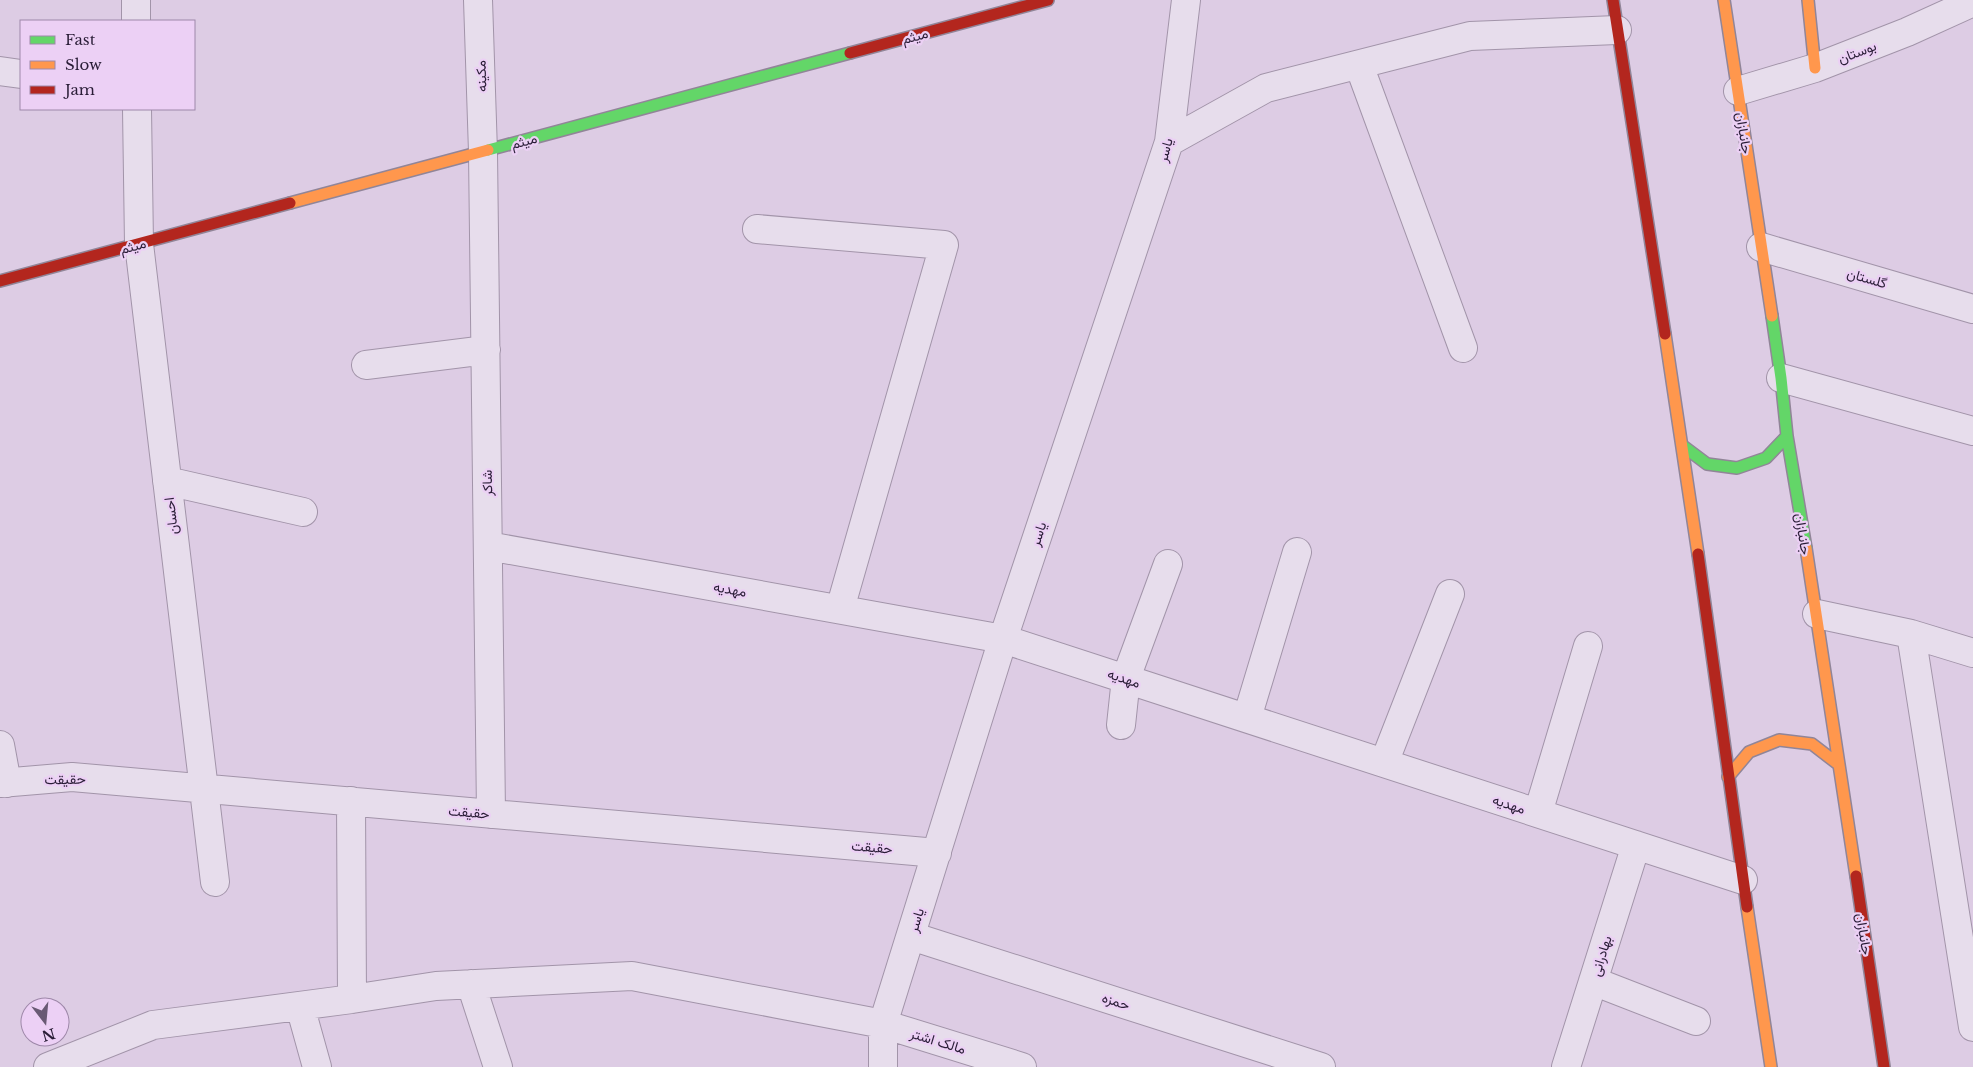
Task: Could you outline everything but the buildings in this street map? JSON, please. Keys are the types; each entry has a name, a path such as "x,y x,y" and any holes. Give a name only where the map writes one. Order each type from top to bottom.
{"main road":[{"name":"میثم","path":"0,282 1048,0"},
{"path":"1613,0 1683,446 1770,1067"},
{"name":"جانبازان","path":"1724,0 1781,378 1787,436 1817,614 1884,1067"},
{"path":"1808,0 1815,68"},
{"path":"1683,446 1708,464 1737,468 1766,458 1787,436"},
{"path":"1728,777 1749,752 1780,740 1812,744 1838,764"}],"street":[{"path":"136,0 136,20"},
{"name":"مکینه","path":"478,0 483,152"},
{"name":"یاسر","path":"883,1067 883,1024 1004,639 1169,142 1186,0"},
{"name":"بوستان","path":"1738,91 1815,68 1907,32 1973,2"},
{"path":"1169,142 1266,88 1470,36 1617,30"},
{"path":"1359,65 1463,348"},
{"path":"0,71 20,74"},
{"name":"احسان","path":"137,110 139,244 215,882"},
{"name":"شاکر","path":"483,152 491,814"},
{"path":"758,229 944,245 840,609"},
{"name":"گلستان","path":"1761,247 1973,309"},
{"path":"366,365 486,350"},
{"path":"1781,378 1973,431"},
{"path":"167,482 303,512"},
{"name":"مهدیه","path":"488,546 1004,639 1743,880"},
{"path":"1247,718 1297,552"},
{"path":"1121,725 1126,678 1168,564"},
{"path":"1384,763 1450,594"},
{"path":"1817,614 1911,634 1973,653"},
{"path":"1911,634 1973,1027"},
{"path":"1538,813 1588,646"},
{"path":"0,745 4,783"},
{"name":"حقیقت","path":"4,783 72,777 937,853"},
{"path":"352,801 352,999"},
{"name":"بهادرانی","path":"1566,1067 1636,845"},
{"name":"حمزه","path":"911,936 1321,1067"},
{"name":"مالک اشتر","path":"48,1067 153,1025 436,986 632,976 883,1024 1022,1067"},
{"path":"1593,981 1696,1021"},
{"path":"471,984 498,1067"},
{"path":"300,1006 316,1067"}],"traffic: fast":[{"path":"488,150 850,53"},
{"path":"1772,316 1787,436 1806,548"},
{"path":"1683,446 1707,464 1737,468 1766,458 1787,436"}],"traffic: slow":[{"path":"1724,0 1772,316"},
{"path":"1808,0 1815,68"},
{"path":"290,203 488,150"},
{"path":"1665,334 1698,554"},
{"path":"1806,548 1856,876"},
{"path":"1728,777 1749,752 1779,740 1812,744 1838,764"},
{"path":"1747,907 1771,1067"}],"traffic: jam":[{"path":"850,53 1048,0"},
{"path":"1613,0 1665,334"},
{"path":"0,281 290,203"},
{"path":"1698,554 1747,907"},
{"path":"1856,876 1884,1067"}]}
